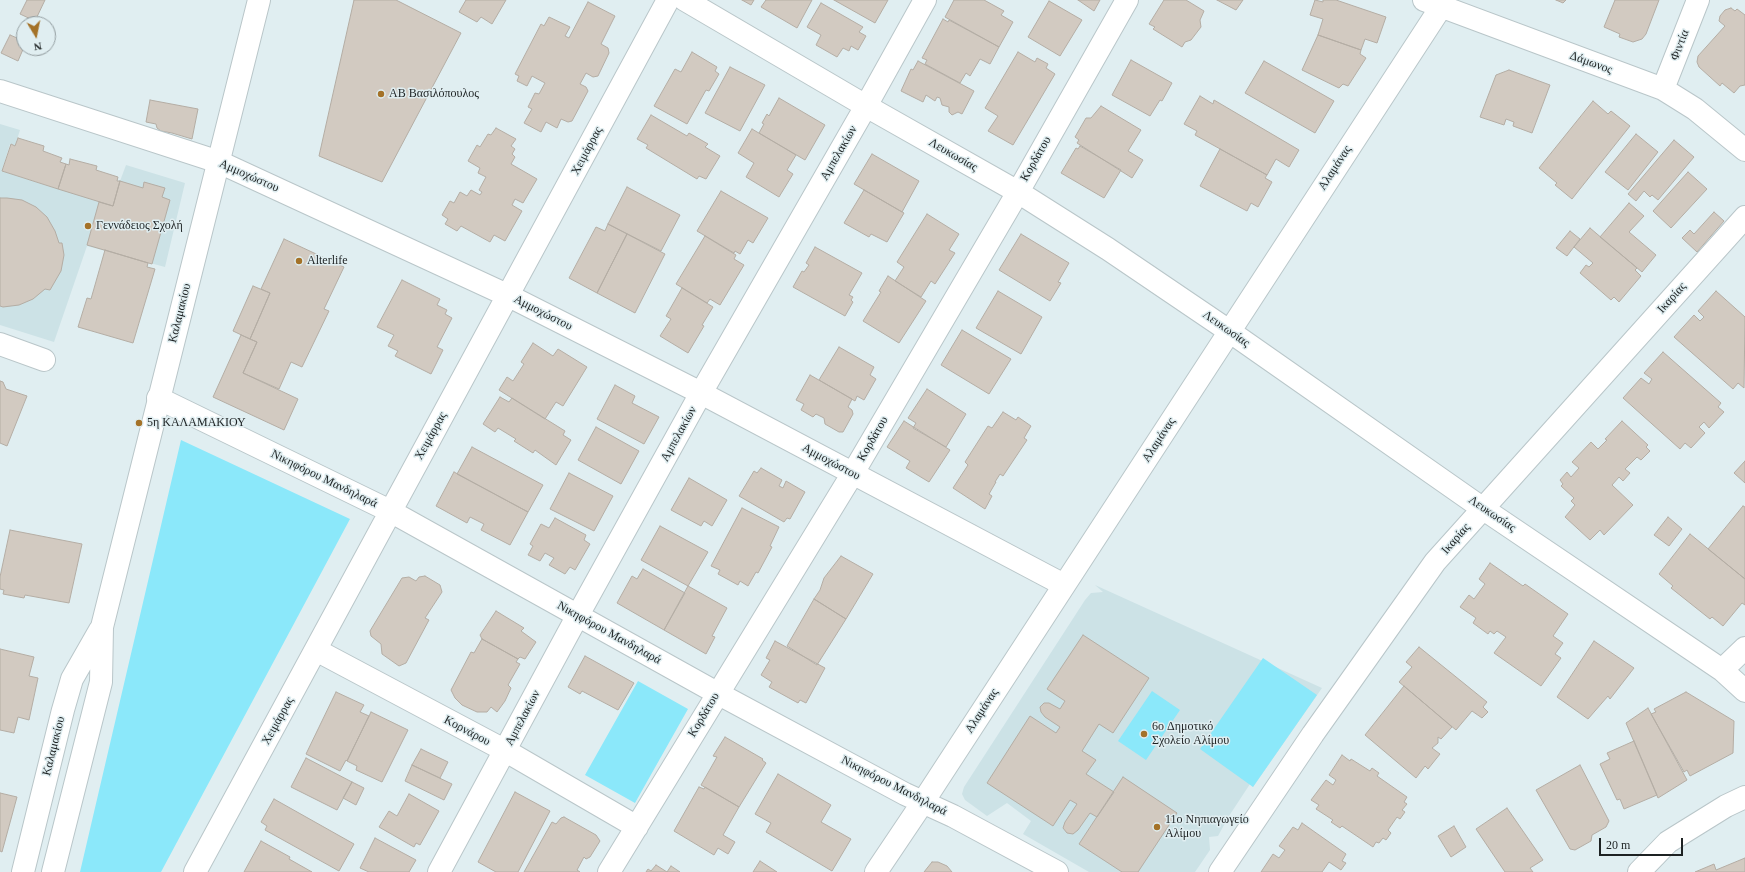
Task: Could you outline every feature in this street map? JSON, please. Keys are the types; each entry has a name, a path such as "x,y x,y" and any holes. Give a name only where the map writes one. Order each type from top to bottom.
{"street":[{"name":"Καλαμακίου","path":"53,872 101,682 102,627 158,398 259,0"},
{"name":"Χειμάρρας","path":"195,872 390,511 509,296 668,0"},
{"name":"Λευκωσίας","path":"685,0 866,106 1018,192 1108,249 1229,331 1482,508 1722,670 1745,691"},
{"name":"Αμπελακίων","path":"440,872 578,615 701,393 866,106 925,0"},
{"name":"Κορδάτου","path":"609,872 717,693 853,473 1018,192 1127,0"},
{"name":"Φιντία","path":"1663,89 1698,0"},
{"name":"Δάμωνος","path":"1431,2 1663,89 1695,109 1745,150"},
{"name":"Αλαμάνας","path":"876,872 1229,331 1431,2"},
{"name":"Αμμοχώστου","path":"0,91 219,162 509,296 701,393 1064,585"},
{"name":"Ικαρίας","path":"1220,872 1313,734 1435,562 1745,217"},
{"path":"0,344 44,360"},
{"name":"Νικηφόρου Μανδηλαρά","path":"158,398 390,511 717,693 923,802 960,819 1057,872"},
{"name":"Καλαμακίου","path":"23,872 72,679 102,627"},
{"path":"1722,670 1745,648"},
{"name":"Κορνάρου","path":"316,650 506,751 637,827"},
{"path":"1639,872 1668,842 1726,806 1745,797"}],"shaded area":[{"name":"Γεννάδειος Σχολή","path":"0,124 20,130 15,146 10,144 2,171 58,189 120,181 126,165 185,183 165,267 87,246 54,342 0,325"},
{"path":"181,440 350,519 161,872 80,872"},
{"name":"6ο Δημοτικό Σχολείο Αλίμου","path":"1095,585 1322,688 1253,787 1250,784 1218,836 1209,837 1210,850 1195,872 1089,872 1023,834 1031,821 1007,803 987,816 965,800 962,794 964,787 1085,600 1091,593 1103,592"},
{"path":"1263,658 1317,695 1253,787 1200,749"},
{"path":"638,681 688,709 635,803 585,775"},
{"path":"1152,691 1180,710 1146,760 1118,741"}],"building":[{"path":"27,0 45,0 37,16 24,16 20,14"},
{"name":"ΑΒ Βασιλόπουλος","path":"354,0 396,0 461,33 382,182 319,156"},
{"path":"466,0 506,0 492,24 481,17 477,22 459,12"},
{"path":"742,0 754,0 751,5"},
{"path":"766,0 812,0 797,28 761,7"},
{"path":"834,0 888,0 875,23"},
{"path":"954,0 984,0 1004,11 1001,15 1013,22 999,47 945,17"},
{"path":"1078,0 1100,0 1094,11"},
{"path":"1164,0 1186,0 1204,11 1200,20 1201,27 1191,40 1185,42 1182,47 1153,29 1155,27 1149,24"},
{"path":"1217,0 1243,0 1236,10"},
{"path":"1315,0 1323,2 1323,0 1336,0 1386,17 1377,43 1365,39 1361,50 1318,35 1323,19 1310,15"},
{"path":"1556,0 1566,0 1563,3"},
{"path":"1615,0 1659,0 1646,34 1642,39 1633,42 1619,37 1620,34 1604,27"},
{"path":"1049,1 1082,20 1060,56 1028,37"},
{"path":"588,2 615,16 601,44 608,48 609,53 598,76 593,77 586,73 580,84 586,87 588,91 572,121 568,122 561,119 557,128 546,122 541,132 524,123 532,109 528,107 535,93 539,94 545,83 532,76 527,86 517,81 519,76 515,74 541,24 544,26 549,17 570,27 565,36 569,38"},
{"path":"821,3 863,27 859,32 866,36 858,50 851,46 849,51 843,48 837,57 816,45 821,35 807,27"},
{"path":"1731,8 1735,11 1737,9 1745,15 1745,85 1740,86 1734,93 1722,83 1720,86 1699,67 1697,62 1698,56 1725,26 1719,21 1720,16 1725,10"},
{"path":"943,19 948,22 949,20 999,47 990,64 980,59 970,76 966,73 960,83 925,64 927,60 922,58"},
{"path":"10,35 16,38 16,56 20,56 18,61 1,53"},
{"path":"1318,35 1361,50 1360,54 1366,58 1348,86 1343,84 1339,88 1302,70"},
{"path":"692,52 717,67 715,71 719,74 709,91 706,90 687,124 654,106 675,69 681,72"},
{"path":"1018,52 1035,62 1037,58 1048,64 1046,68 1055,74 1013,145 988,131 998,116 985,108"},
{"path":"1131,60 1172,83 1162,101 1160,100 1150,116 1112,95"},
{"path":"918,61 974,91 962,114 958,112 952,115 949,112 949,107 942,105 940,98 937,97 935,101 926,95 923,102 901,91 911,69 913,70"},
{"path":"1264,61 1334,101 1315,133 1245,93"},
{"path":"730,67 765,85 740,131 705,113"},
{"path":"1509,70 1550,85 1532,133 1513,126 1514,122 1506,119 1504,125 1480,117 1496,75"},
{"path":"1200,96 1213,104 1214,100 1299,150 1289,167 1276,159 1267,175 1195,135 1197,131 1184,124"},
{"path":"779,98 825,125 805,160 759,133 767,114 769,116"},
{"path":"150,100 198,109 192,139 161,131 157,128 156,124 146,122"},
{"path":"1593,101 1608,114 1611,111 1630,126 1572,199 1555,185 1557,183 1539,168"},
{"path":"1101,106 1141,130 1128,151 1143,160 1132,178 1077,143 1079,140 1075,137 1086,118 1091,118"},
{"path":"651,115 687,136 689,133 708,144 705,147 720,156 706,179 699,176 697,179 646,148 648,145 637,139"},
{"path":"496,128 516,139 511,146 515,149 512,154 515,157 511,164 537,179 523,203 515,199 512,205 522,211 505,241 494,235 490,242 461,226 457,231 445,224 448,219 442,215 450,201 454,203 460,192 467,196 471,190 480,195 482,192 479,190 486,177 478,173 480,168 468,161 477,145 480,147 488,134 491,135"},
{"path":"752,129 796,155 787,170 793,174 779,197 746,177 754,163 738,153"},
{"path":"1636,134 1658,152 1628,190 1605,172"},
{"path":"18,138 44,146 43,151 62,158 60,162 66,164 58,189 2,171 11,144 15,146"},
{"path":"1674,140 1694,157 1658,200 1652,195 1650,197 1644,191 1636,201 1628,194"},
{"path":"1080,146 1121,170 1104,198 1061,173 1076,148 1078,149"},
{"path":"1220,149 1267,175 1265,178 1272,182 1258,207 1251,203 1247,211 1200,186"},
{"path":"872,154 919,181 902,212 854,184"},
{"path":"70,159 97,166 96,170 118,177 117,181 120,181 113,206 58,189 66,164 69,165"},
{"path":"1688,172 1707,189 1671,228 1653,211"},
{"path":"120,181 143,188 144,182 165,188 162,197 170,200 152,264 87,245 99,202 113,206"},
{"path":"627,187 680,215 661,251 608,224"},
{"path":"864,190 904,213 887,242 871,234 869,237 844,223"},
{"path":"721,191 768,218 753,243 748,240 740,254 735,251 734,253 697,231"},
{"path":"0,198 22,200 36,207 47,217 55,231 59,243 62,243 64,255 61,271 50,290 45,289 33,299 19,305 3,307 0,306"},
{"path":"1629,203 1644,216 1629,232 1656,255 1642,272 1600,237"},
{"path":"1714,212 1724,221 1697,252 1682,238 1690,230 1694,234"},
{"path":"927,214 959,234 949,250 955,253 935,284 931,281 921,297 895,281 904,267 897,262"},
{"path":"608,224 627,234 597,293 569,278 596,227 605,231"},
{"path":"1590,228 1637,268 1635,270 1641,276 1619,302 1614,297 1611,300 1580,273 1586,265 1589,267 1593,263 1574,247"},
{"path":"1570,231 1580,239 1567,256 1556,248"},
{"path":"627,234 665,254 635,313 597,293"},
{"path":"1021,234 1069,263 1058,282 1061,283 1050,301 999,270"},
{"path":"705,236 736,255 734,259 744,265 720,305 710,299 707,303 676,284"},
{"path":"284,239 344,267 324,309 329,311 302,367 291,362 279,389 243,373 257,342 250,339 270,293 261,289"},
{"path":"815,247 862,273 849,295 853,297 851,300 853,302 845,316 793,287 802,271 804,272 809,265 806,263"},
{"path":"105,250 148,263 147,267 155,269 133,343 78,327 87,298 91,299"},
{"path":"888,276 926,301 899,343 863,321 881,292 879,291"},
{"path":"402,280 440,299 437,305 447,310 445,314 452,318 437,347 443,350 431,374 395,356 398,351 388,346 394,335 377,327"},
{"path":"253,286 270,293 250,339 233,331"},
{"path":"682,288 713,307 688,353 660,336 671,319 666,316"},
{"path":"998,291 1042,317 1021,354 976,328"},
{"path":"1716,291 1745,317 1744,388 1738,383 1733,389 1674,337 1694,315 1700,321 1704,317 1698,311"},
{"path":"962,330 1011,359 989,394 941,365"},
{"path":"241,335 257,342 243,373 298,399 284,430 213,397"},
{"path":"533,343 553,356 558,349 587,367 563,406 556,402 545,419 499,390 507,377 513,381 524,364 521,362"},
{"path":"839,347 874,367 870,375 876,379 864,400 857,396 855,401 819,380"},
{"path":"1663,352 1721,403 1718,407 1724,412 1709,428 1704,422 1699,427 1705,433 1691,448 1685,443 1680,449 1623,398 1641,378 1649,384 1652,379 1644,373"},
{"path":"810,375 852,399 848,407 852,410 853,414 843,432 839,432 825,424 824,418 816,414 813,417 801,410 804,404 796,400"},
{"path":"0,381 3,382 6,389 27,396 7,446 0,443"},
{"path":"615,385 635,396 632,403 659,417 644,444 597,419"},
{"path":"927,389 966,414 946,447 913,428 916,423 908,418"},
{"path":"500,397 509,402 512,398 565,431 563,435 571,440 556,465 535,450 533,453 514,441 516,439 498,428 495,432 483,424"},
{"path":"1003,412 1016,420 1018,417 1031,426 1024,438 1027,440 1003,476 1000,474 995,482 989,494 992,496 985,509 953,488 968,465 965,462 988,426 992,428"},
{"path":"904,421 950,450 929,482 906,468 910,461 887,447"},
{"path":"1622,421 1648,445 1646,447 1650,451 1641,460 1637,457 1625,469 1630,473 1623,481 1619,477 1612,485 1633,505 1604,535 1600,530 1590,540 1565,517 1575,505 1571,501 1574,498 1561,486 1563,484 1560,480 1567,472 1571,477 1579,468 1572,462 1591,442 1598,449"},
{"path":"596,427 639,451 621,484 578,460"},
{"path":"472,447 543,485 528,512 457,474"},
{"path":"1745,461 1745,483 1734,473"},
{"path":"761,468 782,480 779,486 783,488 786,481 805,492 790,519 787,518 784,522 739,496 754,471 757,473"},
{"path":"454,472 528,512 510,545 481,530 484,524 470,517 467,523 436,506"},
{"path":"569,473 613,496 594,531 550,509"},
{"path":"689,478 727,500 712,526 704,521 701,526 671,510"},
{"path":"1743,506 1745,507 1745,579 1708,549"},
{"path":"742,508 779,527 770,546 772,547 758,573 756,572 748,586 740,581 738,585 718,574 720,570 711,566"},
{"path":"1668,517 1682,529 1669,546 1654,535"},
{"path":"555,518 586,535 584,540 590,544 575,570 570,567 565,574 549,565 554,558 545,553 540,561 528,555 533,546 530,544 541,524 549,528"},
{"path":"660,526 708,552 688,586 641,560"},
{"path":"10,530 82,544 69,603 25,595 24,598 3,594 4,590 0,589 0,577"},
{"path":"1690,534 1745,579 1745,605 1742,603 1723,626 1712,617 1710,619 1671,588 1673,586 1659,574"},
{"path":"841,556 873,574 846,619 814,599 820,590 824,578"},
{"path":"1490,563 1523,586 1525,584 1568,614 1553,636 1563,643 1555,654 1561,658 1541,686 1494,653 1506,637 1497,631 1494,634 1490,631 1488,634 1473,623 1476,618 1460,607 1469,595 1474,599 1485,584 1479,579"},
{"path":"643,569 685,593 664,630 617,603 632,576 637,579"},
{"path":"425,576 440,585 442,592 425,618 429,620 406,663 399,666 382,654 381,644 371,636 370,631 402,578 409,577 416,581 419,577"},
{"path":"688,586 727,608 712,636 715,637 706,654 664,630"},
{"path":"814,599 846,619 817,665 787,646"},
{"path":"496,611 524,628 521,631 536,642 525,659 520,657 518,659 482,639 480,635"},
{"path":"1083,635 1149,678 1113,733 1099,724 1082,751 1096,760 1086,774 1114,792 1097,817 1090,813 1078,830 1073,834 1067,833 1063,828 1065,822 1077,804 1070,800 1053,826 987,783 1030,716 1056,733 1060,727 1045,717 1041,712 1040,707 1044,703 1049,703 1060,709 1065,701 1047,689"},
{"path":"482,639 518,659 516,662 520,664 508,685 511,688 505,701 497,712 491,707 487,712 477,712 462,705 455,698 451,690 471,652 474,653"},
{"path":"775,641 825,668 806,703 800,700 798,703 769,687 772,682 761,675 770,660 766,658"},
{"path":"1594,641 1634,668 1610,699 1608,696 1588,719 1557,697"},
{"path":"1419,647 1487,702 1483,707 1488,712 1482,718 1472,711 1456,730 1399,682 1412,667 1406,662"},
{"path":"0,649 34,657 29,676 38,678 29,720 18,717 14,733 0,730"},
{"path":"585,656 634,683 618,710 582,691 580,694 568,687"},
{"path":"1404,686 1452,727 1441,739 1438,737 1438,743 1432,748 1440,754 1428,769 1425,766 1416,778 1365,735"},
{"path":"336,692 364,705 360,712 369,716 347,761 346,760 340,771 306,754"},
{"path":"1686,692 1734,721 1733,753 1690,776 1687,770 1684,772 1651,714 1656,712 1654,709"},
{"path":"1648,708 1687,780 1658,798 1626,723"},
{"path":"371,712 408,730 382,782 356,770 357,766 347,761"},
{"path":"725,737 763,759 762,760 766,763 739,807 701,785 717,757 713,756"},
{"path":"1634,741 1657,795 1624,809 1620,799 1617,800 1600,764 1610,759 1607,753"},
{"path":"421,749 448,762 440,778 412,765"},
{"path":"1342,755 1350,761 1351,759 1370,771 1372,768 1379,773 1377,776 1407,797 1404,802 1407,804 1402,810 1405,812 1400,819 1397,817 1388,830 1391,833 1386,840 1383,838 1379,843 1376,842 1373,847 1342,826 1340,828 1331,822 1333,820 1316,809 1319,805 1311,800 1326,780 1333,785 1336,780 1329,775"},
{"path":"306,758 352,782 337,810 291,787"},
{"path":"412,765 452,784 444,800 405,781"},
{"path":"1580,765 1609,821 1606,827 1592,835 1591,841 1575,850 1570,849 1536,790"},
{"path":"778,774 831,805 821,822 851,839 832,871 766,832 771,823 755,814"},
{"path":"1123,777 1177,813 1138,872 1122,872 1079,844"},
{"path":"352,782 364,788 356,805 343,798"},
{"path":"699,787 704,789 705,787 739,807 723,835 735,842 728,854 718,848 714,855 674,831"},
{"path":"515,792 550,811 518,872 496,872 478,862"},
{"path":"0,793 17,797 2,852 0,851"},
{"path":"409,794 439,811 420,845 416,843 414,847 379,827 389,811 397,816"},
{"path":"274,799 354,844 339,871 265,830 267,826 261,822"},
{"path":"1507,808 1543,860 1530,868 1533,872 1505,872 1476,829"},
{"path":"564,817 596,835 600,841 590,857 586,859 584,857 577,870 580,872 524,872 552,822 556,824 561,818"},
{"path":"1302,823 1346,854 1342,861 1346,863 1341,870 1329,862 1322,872 1261,872 1273,854 1279,858 1285,850 1279,846 1293,827 1298,830"},
{"path":"1454,826 1466,847 1451,857 1438,836"},
{"path":"375,838 416,860 409,872 369,872 360,868"},
{"path":"261,841 290,857 289,859 312,872 244,872"},
{"path":"1745,858 1745,872 1695,872 1714,864 1716,870"},
{"path":"760,861 777,872 753,872"},
{"path":"932,862 938,862 947,866 952,872 924,872"},
{"path":"656,865 667,872 646,872 648,869 651,871"},
{"path":"671,866 680,872 667,872"}],"place":[{"name":"ΑΒ Βασιλόπουλος","path":"381,94"},
{"name":"Γεννάδειος Σχολή","path":"88,226"},
{"name":"Alterlife","path":"299,261"},
{"name":"5η ΚΑΛΑΜΑΚΙΟΥ","path":"139,423"},
{"name":"6ο Δημοτικό Σχολείο Αλίμου","path":"1144,734"},
{"name":"11ο Νηπιαγωγείο Αλίμου","path":"1157,827"}]}
